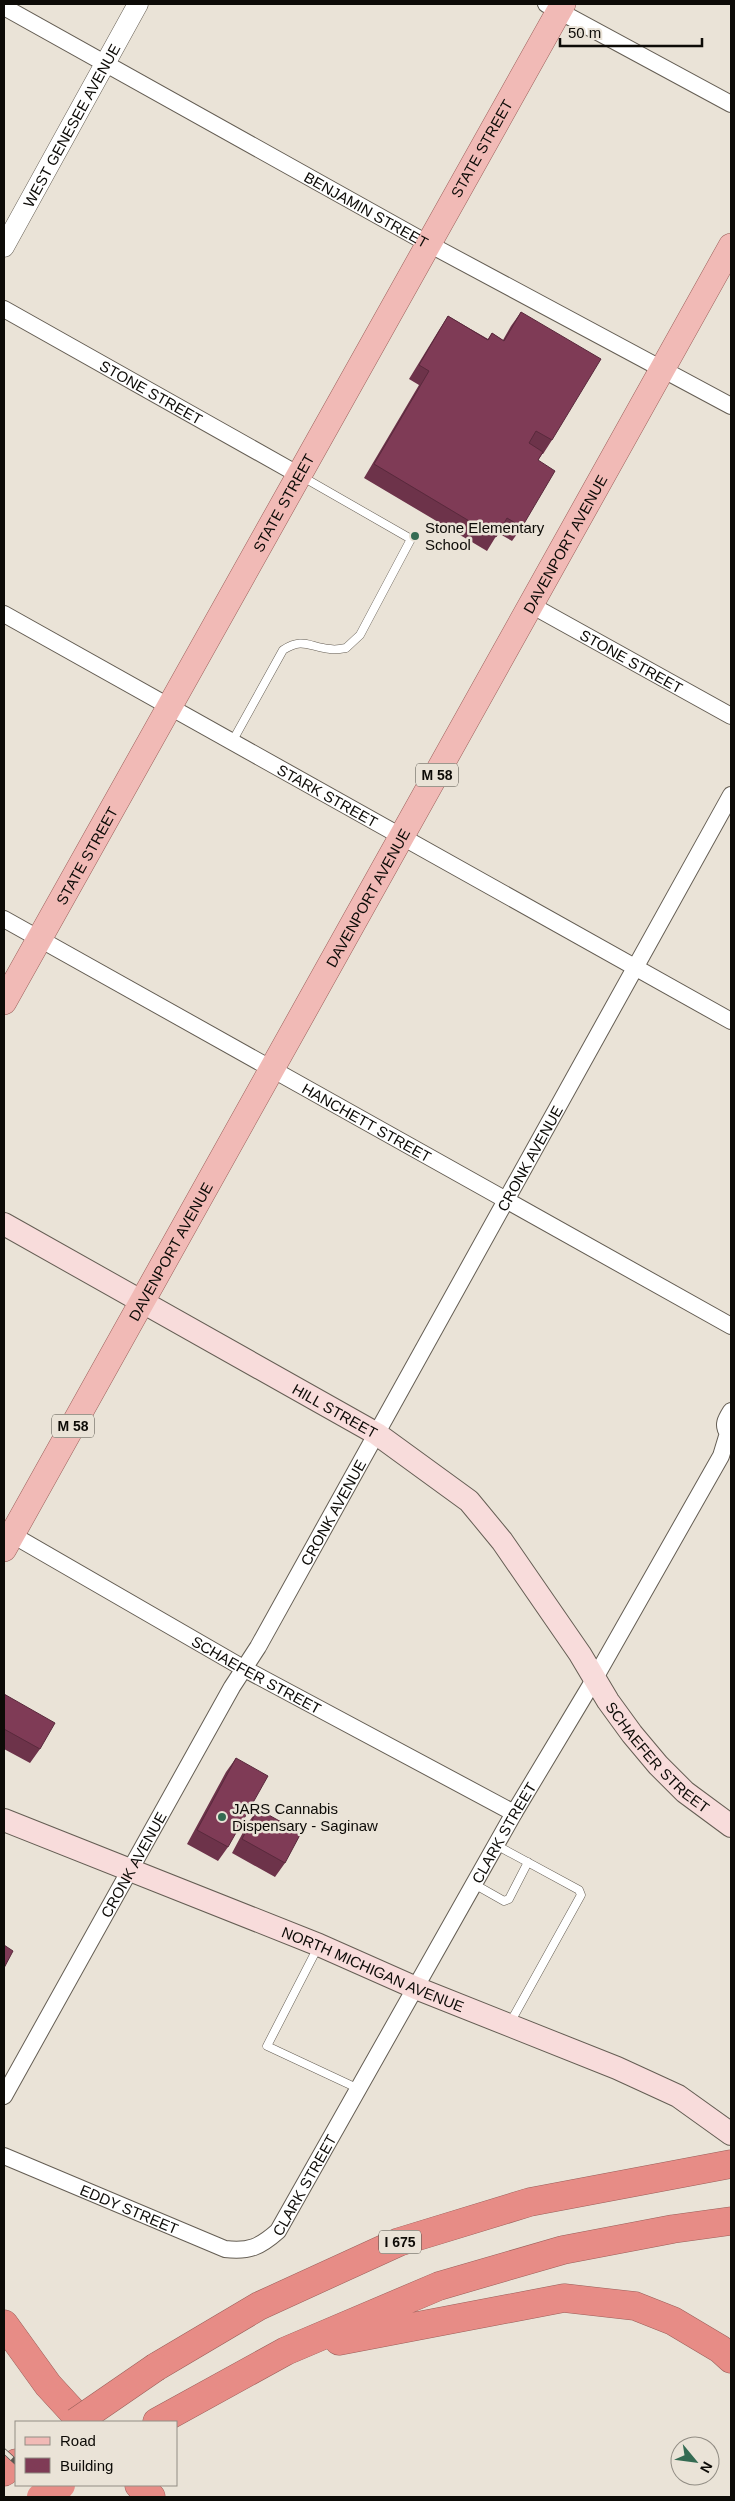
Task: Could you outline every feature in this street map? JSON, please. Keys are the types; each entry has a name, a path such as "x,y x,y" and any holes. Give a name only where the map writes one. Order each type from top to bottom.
{"highway":[{"name":"I 675","path":"77,2421 156,2367 259,2306 399,2242 530,2202 731,2164"},
{"path":"160,2421 286,2351 438,2286 563,2250 673,2228 731,2221"},
{"path":"286,2351 564,2298 635,2306 673,2321 720,2349 731,2359"},
{"path":"4,2324 48,2385 81,2421"},
{"path":"4,2472 15,2464"},
{"path":"41,2497 59,2486"},
{"path":"140,2486 151,2497"}],"main road":[{"name":"STATE STREET","path":"4,1002 170,708 556,6"},
{"name":"DAVENPORT AVENUE","path":"6,1538 143,1303 272,1068 403,837 731,246"},
{"name":"HILL STREET","path":"4,1224 377,1434 469,1501 502,1541 595,1678"},
{"name":"SCHAEFER STREET","path":"595,1678 608,1701 658,1765 685,1792 731,1826"},
{"name":"NORTH MICHIGAN AVENUE","path":"4,1820 128,1871 319,1945 416,1988 678,2096 731,2134"}],"street":[{"name":"WEST GENESEE AVENUE","path":"4,247 138,4"},
{"path":"556,6 731,104"},
{"name":"BENJAMIN STREET","path":"4,7 427,243 731,406"},
{"name":"STONE STREET","path":"4,309 299,475"},
{"name":"STONE STREET","path":"531,605 731,716"},
{"name":"STARK STREET","path":"4,614 731,1021"},
{"name":"CRONK AVENUE","path":"4,2096 128,1871 243,1668 258,1647 731,795"},
{"name":"HANCHETT STREET","path":"4,919 731,1326"},
{"name":"CLARK STREET","path":"258,2246 278,2231 514,1813 595,1678 721,1456 730,1434 725,1429 725,1423 731,1411"},
{"name":"SCHAEFER STREET","path":"6,1538 514,1813"},
{"name":"EDDY STREET","path":"4,2156 225,2249 242,2251 258,2246"}],"lane":[{"path":"232,742 283,650 294,643 312,644 329,649 346,648 360,635 411,539 299,475"},
{"path":"496,1845 579,1890 581,1895 509,2025"},
{"path":"474,1884 504,1901 509,1899 528,1862"},
{"path":"319,1945 267,2046 359,2089"}],"building":[{"path":"521,312 601,359 552,440 536,431 529,443 543,452 538,460 555,471 522,527 507,518 496,537 374,464 429,371 419,365 448,316 488,340 492,333 504,341"},
{"path":"4,1694 55,1723 40,1749 4,1729"},
{"name":"JARS Cannabis Dispensary - Saginaw","path":"236,1758 268,1776 228,1847 197,1830"},
{"path":"258,1809 301,1833 285,1863 242,1839"},
{"path":"4,1945 13,1951 4,1968"}],"railway":[{"path":"4,2451 15,2461"},
{"path":"42,2486 55,2497"}],"place":[{"name":"Stone Elementary School","path":"415,536"},
{"name":"JARS Cannabis Dispensary - Saginaw","path":"222,1817"}]}
